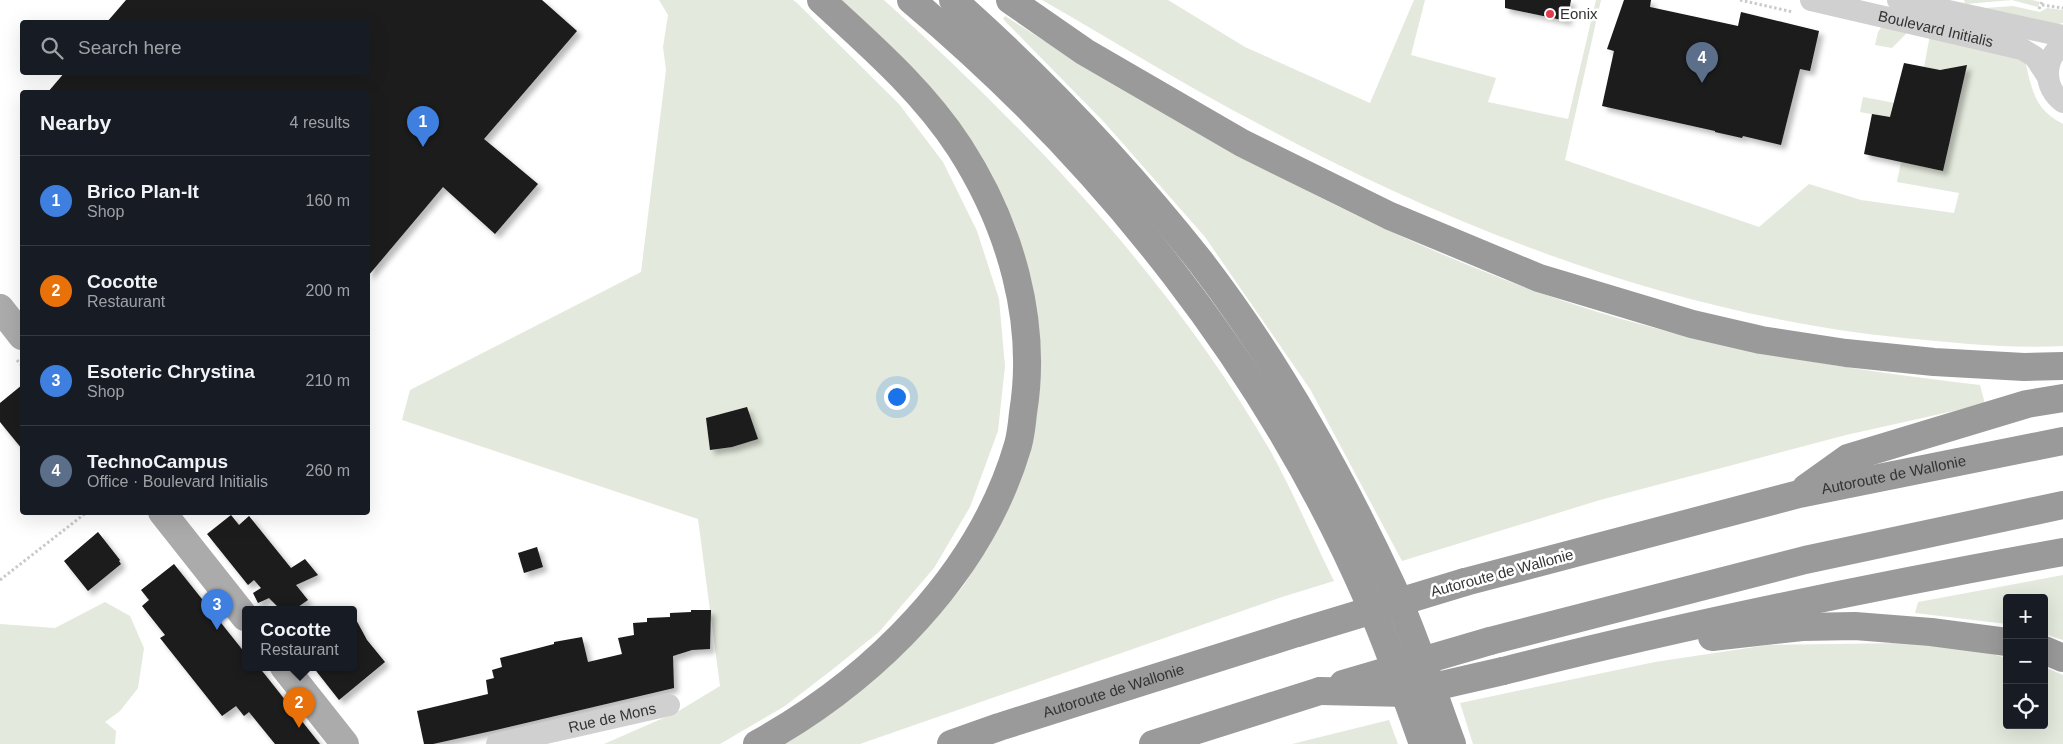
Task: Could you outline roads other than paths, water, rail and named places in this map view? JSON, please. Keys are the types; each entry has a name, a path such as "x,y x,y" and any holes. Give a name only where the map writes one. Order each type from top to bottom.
{"highway":[{"path":"756,744 822,702 872,663 911,626 944,586 975,542 1002,491 1019,443 1027,390 1027,342 1020,292 1007,243 987,196 960,148 926,104 894,68 821,0"},
{"path":"911,0 945,28 1023,101 1084,166 1145,237 1201,309 1250,382 1322,504 1369,602 1423,744"},
{"path":"952,0 1002,44 1067,108 1120,165 1201,263 1249,330 1293,398 1333,468 1393,588 1452,744"},
{"path":"1010,0 1085,52 1242,143 1390,216 1539,278 1692,324 1761,340 1846,353 1934,362 2024,367 2063,366"},
{"path":"1799,494 1848,458 2027,404 2063,398"},
{"name":"Autoroute de Wallonie","path":"951,744 1008,724 1296,633 1465,582 1799,494 2063,441"},
{"path":"1153,744 1320,691 1490,641 1805,560 2063,505"},
{"path":"1320,691 1407,693 1633,638 1923,577 2063,552"},
{"path":"1633,638 1715,637 1802,627 1856,626 1931,632 2003,641"},
{"path":"2048,652 2063,658"}],"main road":[{"path":"0,308 20,333"},
{"path":"164,515 242,613"},
{"path":"287,671 345,744"}],"street":[{"name":"Boulevard Initialis","path":"1898,0 2063,36"},
{"name":"Boulevard Initialis","path":"1803,6 2022,49 2036,57 2048,76 2051,88 2063,102"},
{"path":"2048,76 2048,66 2052,56 2063,44"},
{"name":"Rue de Mons","path":"497,744 669,705"}],"place":[{"name":"Eonix","path":"1550,14"},
{"name":"TechnoCampus","path":"1702,83"},
{"name":"Brico Plan-It","path":"423,147"},
{"name":"Esoteric Chrystina","path":"217,630"},
{"name":"Cocotte","path":"299,728"}]}
